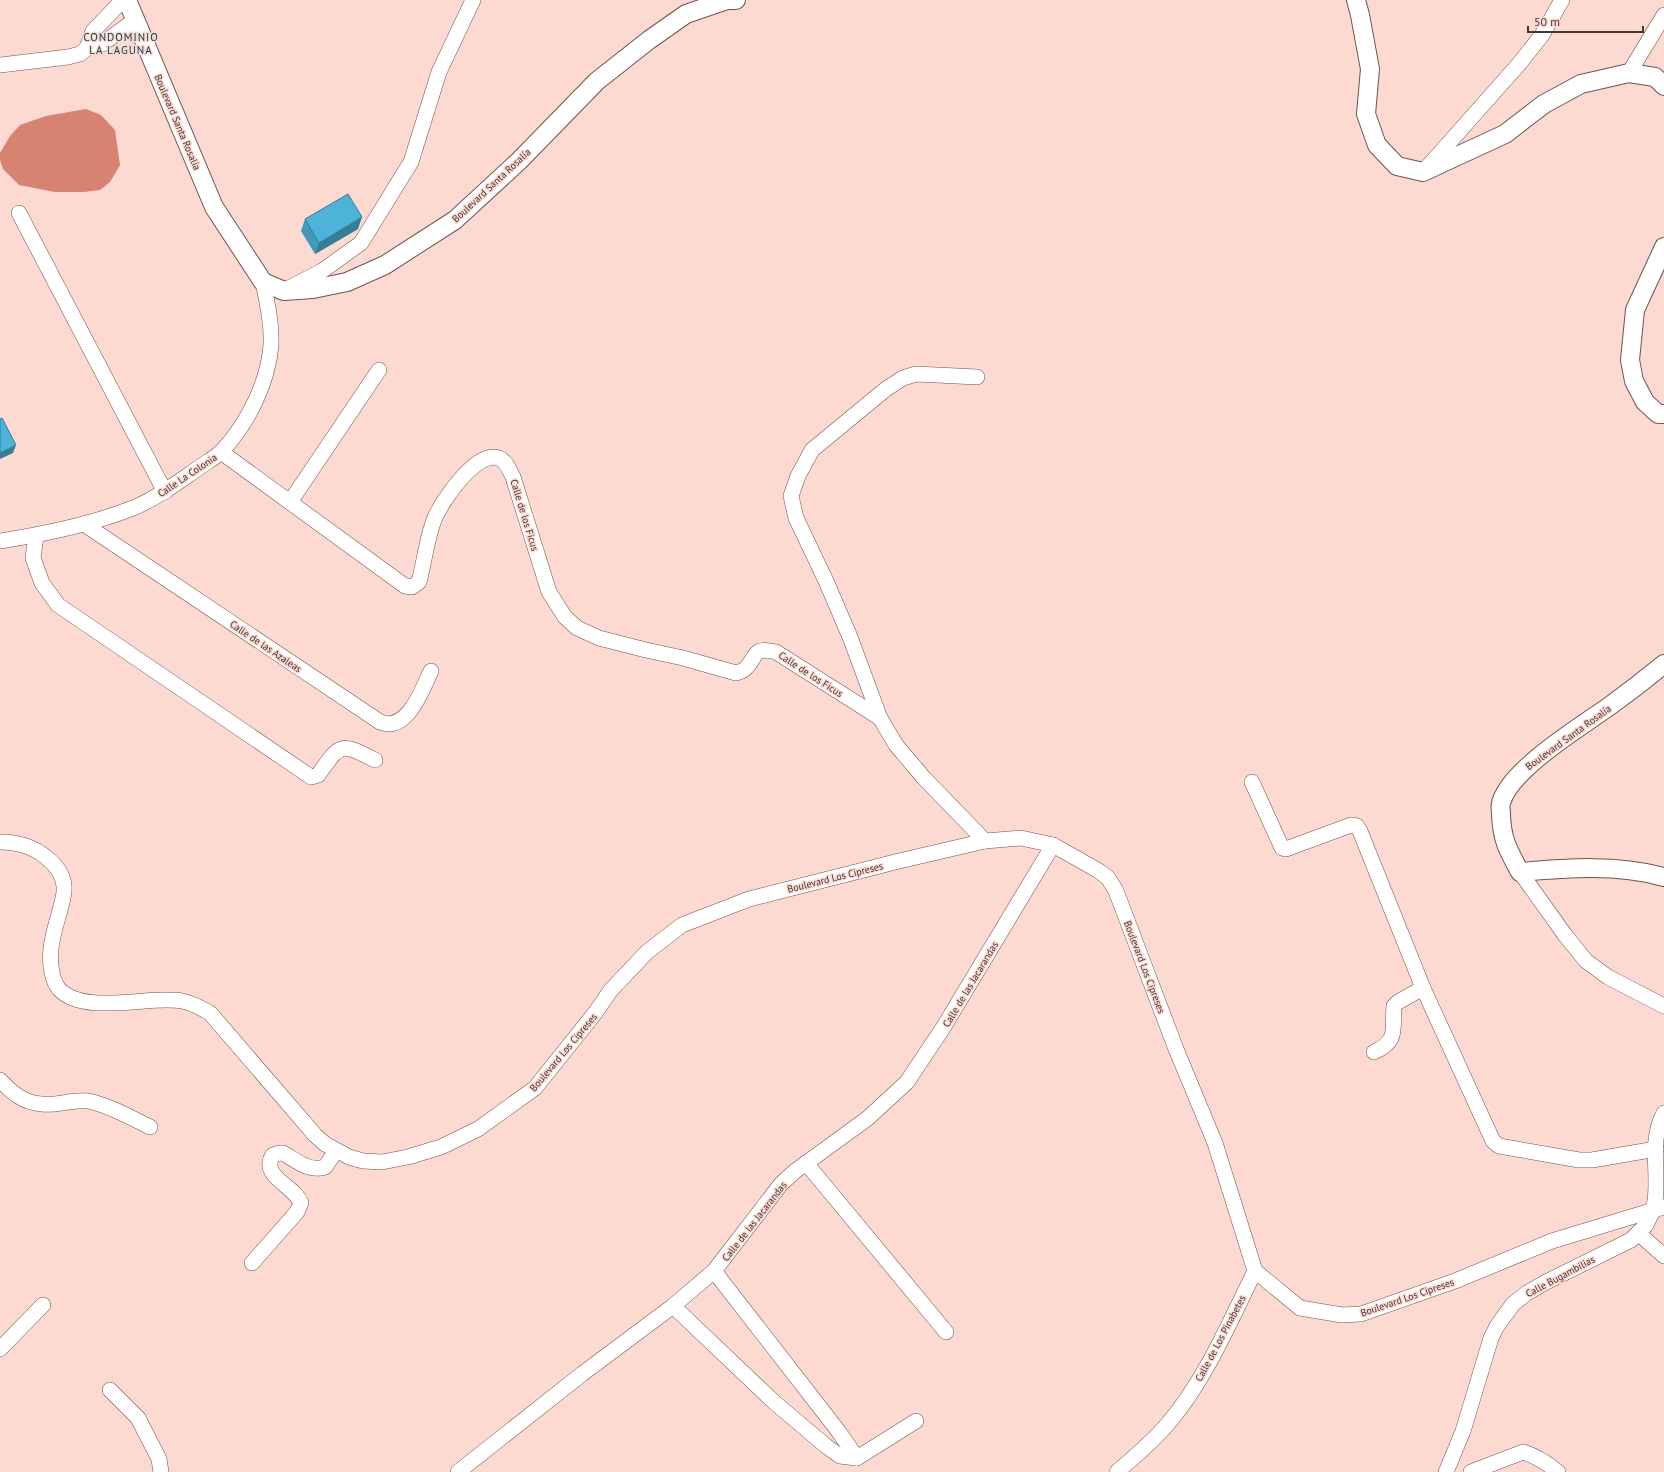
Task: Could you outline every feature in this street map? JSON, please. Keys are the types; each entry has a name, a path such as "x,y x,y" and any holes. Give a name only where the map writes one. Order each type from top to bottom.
{"street":[{"path":"87,48 93,30 123,0"},
{"name":"Boulevard Santa Rosalía","path":"127,0 214,207 263,282 284,291 313,289 348,282 384,265 455,220 519,161 597,81 649,40 686,14 727,0 736,0"},
{"path":"284,291 322,272 360,243 365,236 411,162 439,72 473,0"},
{"path":"1356,0 1370,69 1366,114 1377,145 1398,166 1423,172 1505,134 1544,104 1581,84 1629,73 1655,77 1664,86"},
{"path":"1423,172 1519,64 1542,35 1562,0"},
{"path":"1629,73 1664,15"},
{"path":"0,65 68,57 80,54 87,48 102,44 135,20"},
{"path":"19,213 165,492"},
{"path":"1664,247 1635,310 1630,360 1634,381 1645,402 1658,414 1664,414"},
{"name":"Calle La Colonia","path":"0,541 36,536 84,524 133,508 165,492 221,452 242,425 264,383 271,345 269,309 263,282"},
{"path":"290,502 379,370"},
{"path":"977,377 916,374 903,378 886,389 812,450 798,476 791,496 796,518 826,581 850,637 880,718 896,745 923,777 984,841"},
{"name":"Calle de los Ficus","path":"221,452 405,586 412,587 419,582 434,520 444,501 456,484 470,469 482,460 493,457 501,459 508,467 513,477 549,592 565,617 577,628 600,638 683,658 736,674 745,670 755,654 765,649 776,652 880,718"},
{"name":"Calle de las Azaleas","path":"84,524 380,722 388,725 396,724 404,718 418,699 431,671"},
{"path":"36,536 33,558 42,583 58,605 310,777 318,775 332,755 344,748 353,748 375,760"},
{"name":"Boulevard Santa Rosalía","path":"1520,872 1510,855 1503,836 1501,804 1508,788 1520,773 1537,758 1631,691 1664,664"},
{"path":"1252,782 1282,848 1286,849 1351,824 1357,826 1423,988 1494,1141 1499,1146 1580,1160 1592,1160 1656,1149"},
{"name":"Boulevard Los Cipreses","path":"0,842 17,843 29,846 42,853 53,862 60,873 64,885 64,895 54,933 50,958 54,979 59,989 76,999 109,1004 181,1001 194,1004 210,1013 315,1134 325,1144 349,1157 382,1162 408,1157 441,1147 478,1129 535,1088 595,1014 611,990 647,952 682,925 756,897 984,841 1021,838 1053,845 1108,878 1116,891 1176,1049 1215,1142 1255,1271 1300,1308 1342,1315 1361,1314 1455,1281 1552,1241 1658,1208"},
{"name":"Calle de las Jacarandas","path":"458,1472 582,1374 673,1306 714,1271 781,1184 794,1172 868,1118 907,1082 943,1028 1053,845"},
{"path":"1520,872 1590,868 1651,874 1664,877"},
{"path":"1520,872 1565,935 1586,961 1608,977 1664,1006"},
{"path":"1374,1052 1384,1048 1390,1042 1393,1035 1394,1006 1398,1002 1423,988"},
{"path":"0,1080 11,1092 24,1100 42,1104 88,1101 150,1127"},
{"name":"Calle Bugambilias","path":"1446,1472 1462,1431 1491,1338 1497,1326 1513,1304 1546,1282 1631,1240 1646,1225 1658,1208 1656,1194 1656,1149 1660,1121 1664,1113"},
{"path":"252,1263 297,1212 301,1203 299,1197 271,1172 269,1162 273,1155 280,1152 305,1166 312,1169 319,1169 325,1167 336,1151"},
{"path":"806,1163 946,1332"},
{"path":"1638,1233 1664,1256"},
{"path":"714,1271 857,1458"},
{"name":"Calle de Los Pinabetes","path":"1117,1472 1149,1444 1167,1425 1183,1404 1206,1369 1255,1271"},
{"path":"0,1349 43,1305"},
{"path":"673,1306 774,1402 811,1434 840,1456 857,1458 916,1421"},
{"path":"110,1390 138,1418 159,1460 161,1472"},
{"path":"811,1434 828,1419"},
{"path":"1471,1472 1523,1452 1531,1454 1558,1472"}],"shaded area":[{"path":"86,109 101,115 115,130 120,165 110,182 100,190 84,192 55,192 19,185 3,169 0,160 0,153 10,136 20,125 46,116"}],"building":[{"path":"348,194 362,217 319,243 305,219"},
{"path":"2,418 16,445 0,453 0,419"}],"district":[{"name":"CONDOMINIO LA LAGUNA","path":"121,43"}]}
